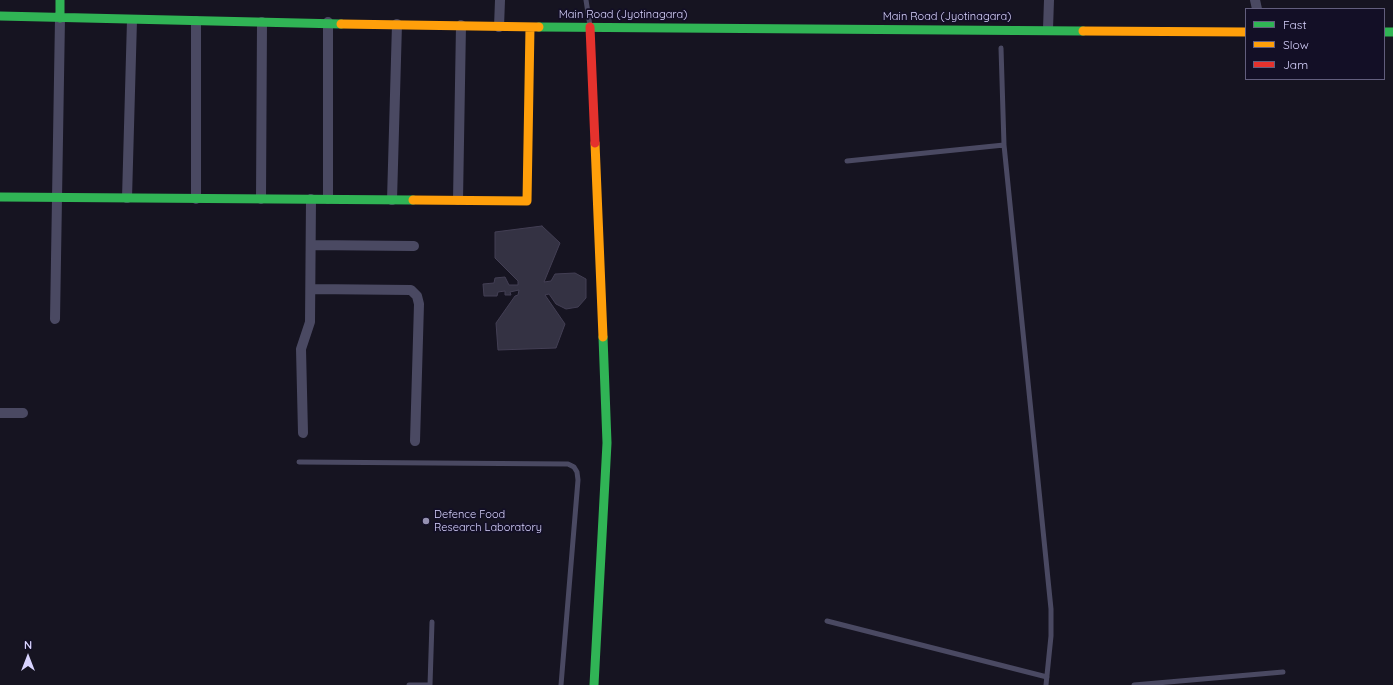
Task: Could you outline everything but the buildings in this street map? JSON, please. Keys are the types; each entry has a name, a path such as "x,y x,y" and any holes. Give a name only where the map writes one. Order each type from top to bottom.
{"street":[{"path":"55,319 60,0"},
{"path":"499,26 500,0"},
{"path":"1048,29 1049,0"},
{"name":"Main Road (Jyotinagara)","path":"0,16 132,20 328,22 530,27 1048,29 1245,32"},
{"path":"127,198 132,20"},
{"path":"196,21 196,198"},
{"path":"261,199 262,22"},
{"path":"328,22 328,199"},
{"path":"392,200 397,24"},
{"path":"458,200 461,25"},
{"path":"0,197 527,201 530,27"},
{"path":"590,27 607,443 594,685"},
{"path":"303,433 301,349 310,322 311,199"},
{"path":"311,245 414,246"},
{"path":"311,288 411,290 417,296 419,304 415,441"},
{"path":"0,413 24,413"}],"lane":[{"path":"586,0 590,27"},
{"path":"1000,48 1004,145 1051,609 1051,636 1046,685"},
{"path":"846,161 1004,145"},
{"path":"298,462 568,464 574,467 577,472 578,480 561,685"},
{"path":"827,621 1048,677"},
{"path":"409,685 430,685 432,622"},
{"path":"1134,685 1282,672"}],"traffic: fast":[{"path":"60,0 60,18"},
{"path":"0,16 341,24"},
{"path":"539,27 1083,31"},
{"path":"1385,32 1393,32"},
{"path":"0,197 413,200"},
{"path":"594,685 607,443 603,337"}],"traffic: slow":[{"path":"341,24 539,27"},
{"path":"413,200 527,201 530,27"},
{"path":"1083,31 1245,32"},
{"path":"595,143 603,337"}],"traffic: jam":[{"path":"590,27 595,143"}],"place":[{"name":"Defence Food Research Laboratory","path":"426,521"}]}
